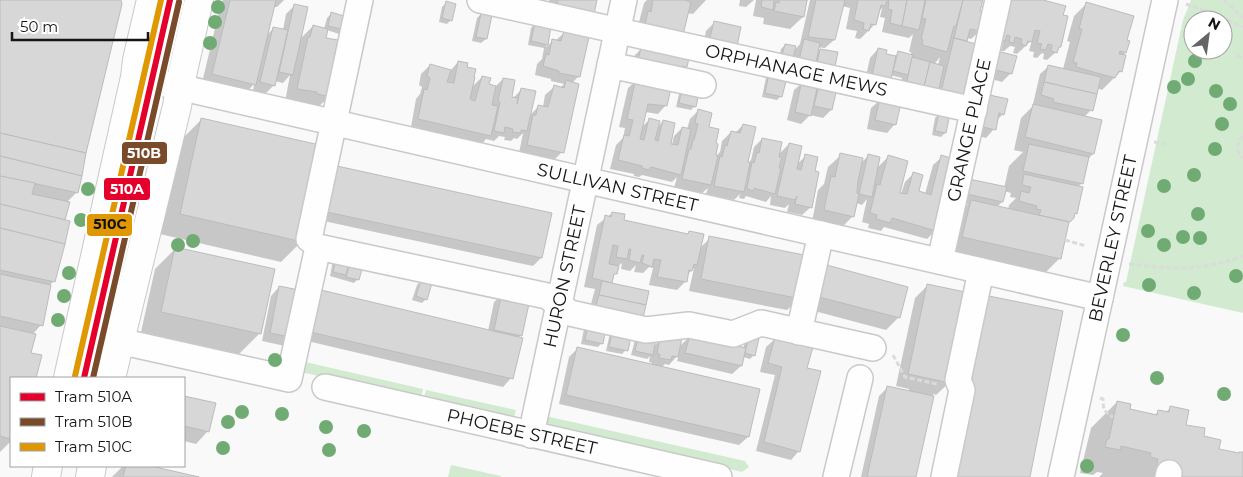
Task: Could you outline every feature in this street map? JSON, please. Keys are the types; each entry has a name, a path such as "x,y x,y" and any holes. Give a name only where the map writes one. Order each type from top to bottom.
{"main road":[{"path":"68,377 151,0"},
{"path":"111,377 177,106 199,0"}],"street":[{"path":"309,239 360,0"},
{"name":"ORPHANAGE MEWS","path":"480,0 974,110"},
{"name":"HURON STREET","path":"531,435 624,0"},
{"name":"GRANGE PLACE","path":"940,261 998,0"},
{"name":"BEVERLEY STREET","path":"1061,477 1165,0"},
{"path":"610,66 703,85"},
{"name":"SULLIVAN STREET","path":"135,78 1100,298"},
{"path":"799,332 821,234"},
{"path":"119,341 289,379 318,247 548,296 570,313 646,330 690,325 733,334 760,323 873,348"},
{"path":"944,477 962,390 958,380 981,270"},
{"path":"836,477 860,378"},
{"name":"PHOEBE STREET","path":"325,387 719,477"}],"path":[{"path":"1224,0 1243,18"},
{"path":"1194,6 1243,27"},
{"path":"1236,56 1243,57"},
{"path":"1243,136 1237,147 1243,158"},
{"path":"1151,141 1165,144"},
{"path":"1065,240 1086,246"},
{"path":"1126,264 1154,268 1186,269 1208,266 1243,256"},
{"path":"873,348 893,350 894,358 905,377 962,390"},
{"path":"1103,399 1103,409 1113,417"}],"green space":[{"path":"1191,0 1243,0 1243,313 1123,286 1124,282 1126,282 1183,20 1183,60 1233,60 1233,10 1187,10"},
{"path":"301,361 423,389 421,399 301,372"},
{"path":"426,390 516,410 514,418 423,400"},
{"path":"550,417 745,461 749,467 742,472 554,429 546,423 545,418"},
{"path":"451,465 501,476 501,477 448,477"}],"building":[{"path":"0,0 121,0 122,4 86,153 0,133"},
{"path":"230,0 276,0 256,85 212,74"},
{"path":"558,0 597,0 593,19 557,5"},
{"path":"653,0 684,0 691,2 682,39 644,29 648,11 651,12"},
{"path":"762,0 774,0 773,10 761,7"},
{"path":"779,0 807,0 804,17 774,11 776,2 779,3"},
{"path":"816,0 845,0 835,40 808,37"},
{"path":"858,0 887,0 885,6 881,5 876,25 871,24 869,31 863,29 864,23 854,20"},
{"path":"889,0 907,0 902,26 890,23 892,10 888,9"},
{"path":"907,0 925,0 919,30 902,26"},
{"path":"926,0 963,0 947,52 922,45 923,40 921,39 926,19 922,18"},
{"path":"963,0 983,0 980,11 985,12 981,31 970,29 967,41 954,38"},
{"path":"1007,0 1043,0 1066,6 1063,15 1068,16 1061,47 1059,47 1057,53 1051,51 1052,45 1048,44 1046,50 1040,49 1042,44 1037,43 1040,31 1035,30 1032,42 1028,41 1026,46 1021,44 1022,39 1015,37 1014,43 1009,42 1010,36 1007,35 1005,41 999,40"},
{"path":"446,1 456,4 452,21 442,18"},
{"path":"1086,2 1134,16 1127,40 1130,41 1126,53 1120,51 1119,54 1126,55 1122,72 1119,71 1115,78 1076,67 1077,63 1073,62 1082,29 1079,29"},
{"path":"294,4 308,7 293,75 279,72"},
{"path":"331,12 347,17 345,30 328,26"},
{"path":"481,13 492,15 487,39 476,37"},
{"path":"714,21 741,27 736,51 718,46 720,40 710,38"},
{"path":"535,23 551,26 548,45 531,41"},
{"path":"313,25 328,29 326,38 338,40 334,58 339,59 331,97 317,94 317,92 297,89 308,37 310,37"},
{"path":"273,27 288,30 275,86 260,82"},
{"path":"564,31 589,37 580,77 559,73 559,71 543,66 546,54 549,55 552,39 561,41"},
{"path":"954,38 980,45 967,102 940,96"},
{"path":"804,39 820,43 815,67 798,64"},
{"path":"785,44 796,46 792,62 781,59"},
{"path":"641,48 689,58 687,67 682,66 681,73 636,68"},
{"path":"878,48 887,50 886,54 896,56 890,84 871,80"},
{"path":"820,49 838,52 834,71 816,68"},
{"path":"898,51 913,55 908,75 893,71"},
{"path":"997,51 1017,56 1012,74 992,69"},
{"path":"912,57 930,62 923,91 906,86"},
{"path":"458,61 468,63 467,67 476,69 470,99 475,101 482,76 491,78 489,84 496,86 492,105 498,106 491,136 418,119 424,89 427,90 430,78 427,76 430,64 451,70 447,82 454,83"},
{"path":"930,62 944,66 938,93 923,91"},
{"path":"1048,65 1101,77 1097,94 1044,82"},
{"path":"769,73 787,77 782,97 765,93"},
{"path":"503,78 515,80 512,97 518,98 517,104 521,88 536,91 527,131 521,130 521,133 512,132 513,129 505,127 504,133 494,131"},
{"path":"636,78 671,88 667,106 648,104 640,139 644,140 649,118 660,121 655,140 658,141 663,120 675,123 671,144 678,145 682,127 691,129 681,175 651,167 649,170 642,168 642,166 618,160 624,135 629,136 633,120 627,119"},
{"path":"566,80 579,84 564,153 527,145 533,115 536,115 538,105 548,107 554,85 564,88"},
{"path":"802,80 818,84 811,116 795,112"},
{"path":"1044,82 1097,94 1093,111 1053,102 1054,99 1041,95"},
{"path":"683,84 700,88 696,107 679,103"},
{"path":"819,84 837,88 832,110 814,106"},
{"path":"985,94 1008,99 1004,115 999,113 996,130 978,126"},
{"path":"880,98 901,103 896,125 875,120"},
{"path":"1033,104 1102,120 1094,154 1025,137"},
{"path":"698,109 712,113 709,127 719,129 716,143 718,144 716,155 718,156 711,185 682,179 689,149 691,149 698,124 695,123"},
{"path":"939,112 950,114 946,133 935,131"},
{"path":"201,118 324,146 303,242 180,214"},
{"path":"743,124 756,127 748,162 750,163 744,192 714,186 720,156 722,157 725,145 727,146 731,131 740,133"},
{"path":"0,133 86,153 82,176 0,156"},
{"path":"762,138 782,142 779,157 782,157 779,168 781,168 775,194 754,188 754,191 747,189 752,162 754,163 757,152 759,153"},
{"path":"789,143 802,146 797,169 801,170 805,154 818,157 815,171 819,172 812,208 795,204 797,196 795,200 777,196"},
{"path":"1029,144 1089,157 1083,184 1023,171"},
{"path":"840,153 863,158 854,217 824,210 831,176 835,177"},
{"path":"868,154 880,157 872,197 859,194"},
{"path":"888,155 908,161 900,193 907,194 913,172 923,175 919,191 931,195 941,155 954,159 936,231 892,218 890,223 876,219 877,215 870,213 877,184 880,185"},
{"path":"0,156 82,176 78,193 0,176"},
{"path":"337,166 552,213 542,258 327,212"},
{"path":"1024,174 1083,187 1077,214 1075,213 1074,218 1070,222 1039,215 1041,210 1036,209 1037,206 1019,201 1021,191 1029,193 1031,187 1022,185"},
{"path":"0,176 35,183 32,194 70,202 65,220 0,204"},
{"path":"969,179 1007,187 1003,202 966,194"},
{"path":"971,200 1069,222 1061,259 962,237"},
{"path":"0,204 70,221 65,244 0,228"},
{"path":"612,212 625,214 624,220 688,234 689,231 704,234 697,265 694,264 692,271 689,270 687,282 657,277 661,260 654,259 652,267 642,263 644,255 642,255 640,263 629,260 631,249 629,249 627,259 616,257 618,246 613,245 609,264 619,266 617,274 614,274 612,283 592,278 605,215 611,217"},
{"path":"0,228 65,244 55,282 0,270"},
{"path":"709,236 809,256 801,299 701,279"},
{"path":"175,247 275,269 261,334 161,312"},
{"path":"337,255 350,259 346,275 333,272"},
{"path":"351,259 364,262 359,280 346,277"},
{"path":"823,264 908,287 900,318 815,296"},
{"path":"0,274 51,285 43,326 0,316"},
{"path":"421,280 432,283 427,300 416,296"},
{"path":"602,281 649,291 646,305 599,295"},
{"path":"927,284 970,293 950,383 908,374"},
{"path":"279,286 304,291 295,338 270,333"},
{"path":"321,290 523,338 513,379 310,332"},
{"path":"502,292 530,299 522,336 494,330"},
{"path":"599,295 646,305 643,318 596,306"},
{"path":"984,295 1063,311 1030,477 947,477"},
{"path":"588,323 606,327 603,344 585,340"},
{"path":"0,326 36,334 31,353 42,355 36,377 10,377 10,439 0,436"},
{"path":"613,328 632,332 628,351 609,347"},
{"path":"639,334 656,338 653,355 635,351"},
{"path":"690,335 746,348 742,366 685,353"},
{"path":"673,336 682,338 678,357 672,356 671,360 659,358 660,354 657,354 660,338"},
{"path":"749,336 759,338 755,356 745,353"},
{"path":"775,337 813,347 807,368 821,371 800,452 764,442 782,367 768,363"},
{"path":"577,347 760,389 749,437 566,395"},
{"path":"887,386 934,396 916,477 867,477"},
{"path":"185,396 216,403 209,432 185,426"},
{"path":"1117,401 1131,404 1130,409 1157,415 1158,410 1169,412 1170,406 1189,410 1186,425 1205,428 1204,436 1221,440 1219,449 1243,452 1243,477 1174,477 1176,469 1157,465 1158,459 1150,457 1151,453 1121,446 1120,450 1105,447 1107,439 1109,439"},
{"path":"126,467 155,467 199,477 123,477"}],"tram line":[{"name":"510C","path":"75,376 161,0"},
{"name":"510A","path":"84,377 170,0"},
{"name":"510B","path":"93,377 179,2"}]}
